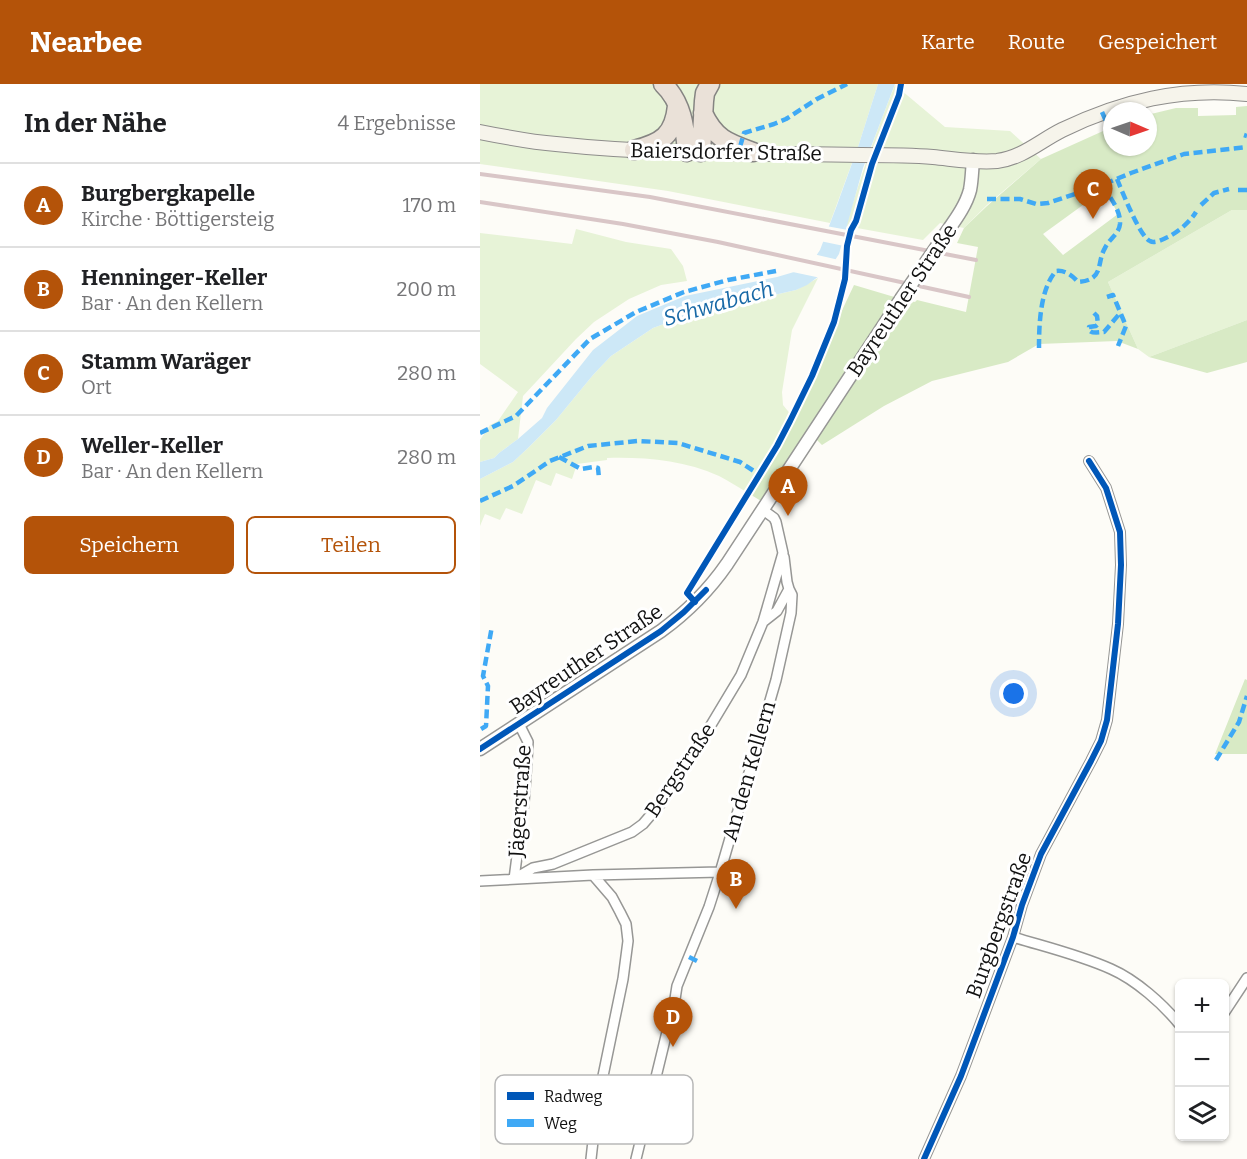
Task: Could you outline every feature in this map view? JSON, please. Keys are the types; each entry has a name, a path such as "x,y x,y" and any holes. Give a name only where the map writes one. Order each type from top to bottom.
{"highway":[{"path":"663,84 677,104 694,152"},
{"path":"694,152 705,93 710,84"},
{"path":"634,150 657,142 665,136 675,119 677,104"},
{"path":"703,113 708,124 722,139 753,152"}],"main road":[{"name":"Baiersdorfer Straße","path":"480,132 554,144 634,150 998,160 1025,152 1060,131 1102,112 1140,101 1200,93 1247,94"}],"street":[{"name":"Bayreuther Straße","path":"480,749 673,622 720,574 961,210 969,192 973,160"},
{"name":"Burgbergstraße","path":"924,1159 961,1076 1041,854 1101,741 1107,720 1118,614 1121,565 1120,532 1106,488 1089,461"},
{"name":"An den Kellern","path":"656,1075 677,986 709,907 720,872 776,679 791,613 792,595 787,582 776,522 763,510"},
{"path":"763,622 783,553"},
{"path":"763,622 777,611 789,589"},
{"name":"Bergstraße","path":"514,879 533,868 553,864 632,831 643,824 661,803 712,724 741,675 763,622"},
{"name":"Jägerstraße","path":"514,879 523,812 528,742 519,724"},
{"name":"Bergstraße","path":"480,881 720,872"},
{"path":"593,875 612,897 620,912 626,924 628,941 623,979 603,1075"},
{"path":"1013,937 1071,954 1113,970 1142,988 1175,1020"},
{"path":"1229,1005 1247,978"},
{"path":"591,1159 593,1144"},
{"name":"An den Kellern","path":"636,1159 640,1144"}],"green space":[{"path":"480,84 878,84 830,223 668,191 480,164"},
{"path":"895,85 945,127 1010,131 1041,159 964,228 940,223 923,240 846,226"},
{"path":"1247,106 1247,210 1232,210 1108,282 1138,349 1117,341 1039,344 1008,362 932,381 884,406 822,445 808,431 761,501 748,493 792,416 854,285 915,302 917,300 966,312 978,247 957,243 964,228 1041,159 1103,131 1103,156 1157,156 1157,113 1176,108 1198,108 1198,116 1236,115 1236,107","holes":["1105,189 1118,214 1063,255 1043,234"]},
{"path":"1232,210 1247,210 1247,320 1149,357 1138,349 1108,282"},
{"path":"576,229 626,242 671,249 683,266 687,281 661,285 629,299 594,322 523,396 518,439 494,458 480,462 480,440 490,425 498,421 518,392 480,364 480,233 572,244"},
{"path":"818,278 792,330 782,392 783,405 792,416 748,493 719,476 692,466 650,459 607,458 607,460 577,464 572,479 556,473 551,486 536,480 522,514 506,508 500,520 485,514 480,526 480,479 513,462 528,448 556,420 611,356 653,328 691,314 796,290"},
{"path":"1247,320 1247,362 1207,373 1149,357"},
{"path":"1245,679 1247,680 1247,754 1215,754"}],"water":[{"name":"Schwabach","path":"878,84 895,84 863,168 839,254 830,268 796,290 691,314 653,328 611,356 556,420 513,462 480,479 480,462 494,458 542,418 547,408 593,350 637,316 685,296 777,277 794,272 812,262 820,250 837,205"}],"pier":[{"path":"826,226 848,230 844,246 820,241"},
{"path":"813,254 839,260 832,270 821,278 788,271 810,260"}],"railway":[{"path":"480,174 650,197 976,260"},
{"path":"480,202 623,224 718,242 969,297"}],"marked path":[{"path":"740,147 744,133 786,119 817,99 847,84"},
{"path":"987,199 1020,199 1036,204 1048,203 1184,154 1247,147"},
{"path":"1117,179 1136,223 1146,238 1152,242 1157,242 1180,230 1196,212"},
{"path":"1039,348 1039,329 1044,297 1056,271 1062,271 1078,282 1092,278 1098,270 1105,248 1119,228 1120,219 1117,208 1102,185"},
{"path":"1201,205 1214,193 1229,189"},
{"path":"1238,190 1247,190"},
{"path":"480,433 516,416 590,339 636,312 684,292 728,280 776,271"},
{"path":"1107,297 1113,295 1126,326 1118,346"},
{"path":"1094,313 1098,324 1089,327 1089,330 1104,332 1121,312"},
{"path":"480,501 513,486 550,461 588,446 638,441 678,443 740,462 760,475"},
{"path":"559,457 581,469 598,468 599,478"},
{"path":"481,729 486,726 488,686 483,676 492,626"},
{"path":"1216,760 1239,722 1247,696"},
{"path":"689,957 697,961"},
{"path":"669,1025 676,1026"}],"cycle path":[{"path":"695,602 687,593 777,446 812,376 834,322 845,279 847,246 851,230 856,221 872,164 899,95 901,84"},
{"path":"924,1159 961,1076 1041,854 1101,741 1107,720 1118,624 1120,532 1106,488 1089,461"},
{"path":"480,749 661,631 706,590"}],"place":[{"name":"Stamm Waräger","path":"1093,219"},
{"name":"Burgbergkapelle","path":"788,516"},
{"name":"Henninger-Keller","path":"736,909"},
{"name":"Weller-Keller","path":"673,1047"}]}
